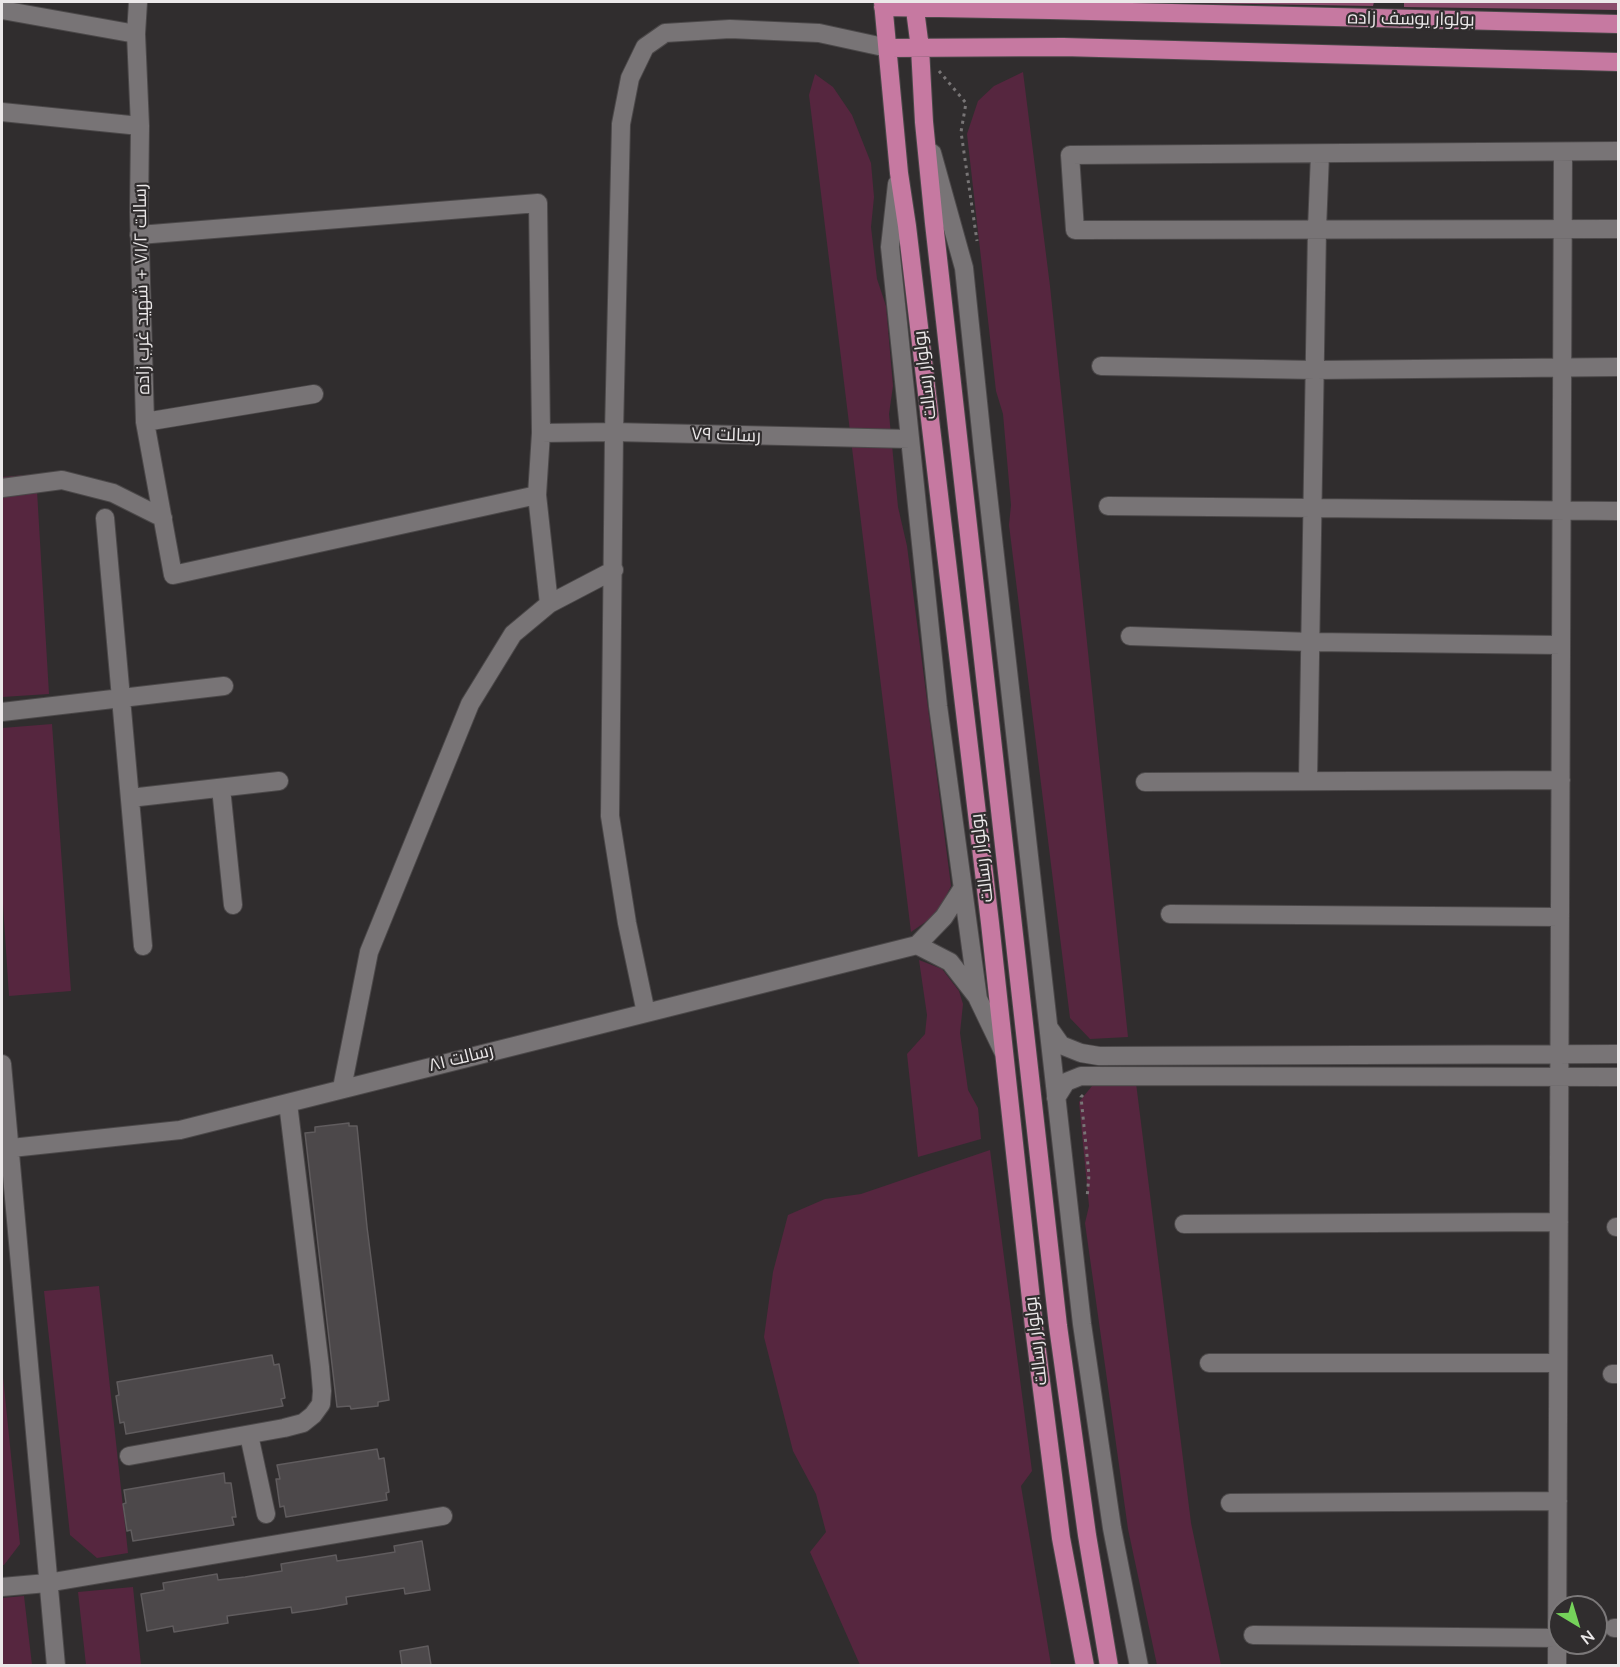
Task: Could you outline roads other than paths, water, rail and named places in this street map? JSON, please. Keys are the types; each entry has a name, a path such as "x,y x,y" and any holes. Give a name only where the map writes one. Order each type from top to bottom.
{"main road":[{"name":"بولوار یوسف زاده","path":"883,4 1618,24"},
{"name":"بولوار رسالت","path":"883,4 899,173 1004,1053 1034,1327 1061,1538 1085,1665"},
{"name":"بولوار رسالت","path":"914,4 920,48 924,122 1058,1326 1087,1535 1110,1665"},
{"name":"بولوار یوسف زاده","path":"888,48 1063,47 1618,62"}],"street":[{"name":"رسالت ۷۱/۲ + شهید غرب زاده","path":"138,2 136,34 140,126 139,235 145,422 173,575 537,495"},
{"path":"2,10 136,34"},
{"path":"646,1013 627,923 610,816 614,432 621,124 630,78 645,47 666,33 730,29 819,33 888,48"},
{"path":"2,112 140,126"},
{"path":"924,122 964,268 1047,1027 1082,1324 1112,1528 1138,1665"},
{"path":"1618,151 1070,156 1075,230 1618,229"},
{"path":"1557,1595 1563,152"},
{"path":"1308,780 1320,154"},
{"path":"899,173 890,247 938,706 978,999"},
{"path":"139,235 538,203 542,433 537,495 549,604"},
{"path":"1101,366 1315,370 1618,367"},
{"path":"145,422 314,394"},
{"name":"رسالت ۷۹","path":"542,433 614,432 910,439"},
{"path":"2,488 62,480 113,493 163,518"},
{"path":"1108,506 1618,511"},
{"path":"105,518 143,946"},
{"path":"342,1088 369,952 470,704 513,634 549,604 614,570"},
{"path":"1130,636 1311,642 1561,645"},
{"path":"2,712 224,686"},
{"path":"1145,782 1561,780"},
{"path":"130,798 279,781"},
{"path":"221,788 233,904"},
{"path":"962,889 944,917 917,945 950,962 978,999 1004,1053"},
{"path":"1170,914 1560,917"},
{"name":"رسالت ۸۱","path":"5,1148 180,1130 917,945"},
{"path":"1047,1027 1061,1045 1081,1053 1099,1056 1618,1054"},
{"path":"2,1064 5,1148 56,1665"},
{"path":"1056,1098 1066,1082 1081,1077 1618,1077"},
{"path":"129,1456 303,1423 321,1404 320,1375 288,1103"},
{"path":"1184,1224 1559,1222"},
{"path":"1209,1363 1558,1363"},
{"path":"249,1435 266,1514"},
{"path":"1230,1503 1558,1501"},
{"path":"2,1587 47,1583 443,1516"},
{"path":"1252,1635 1548,1638"}]}
